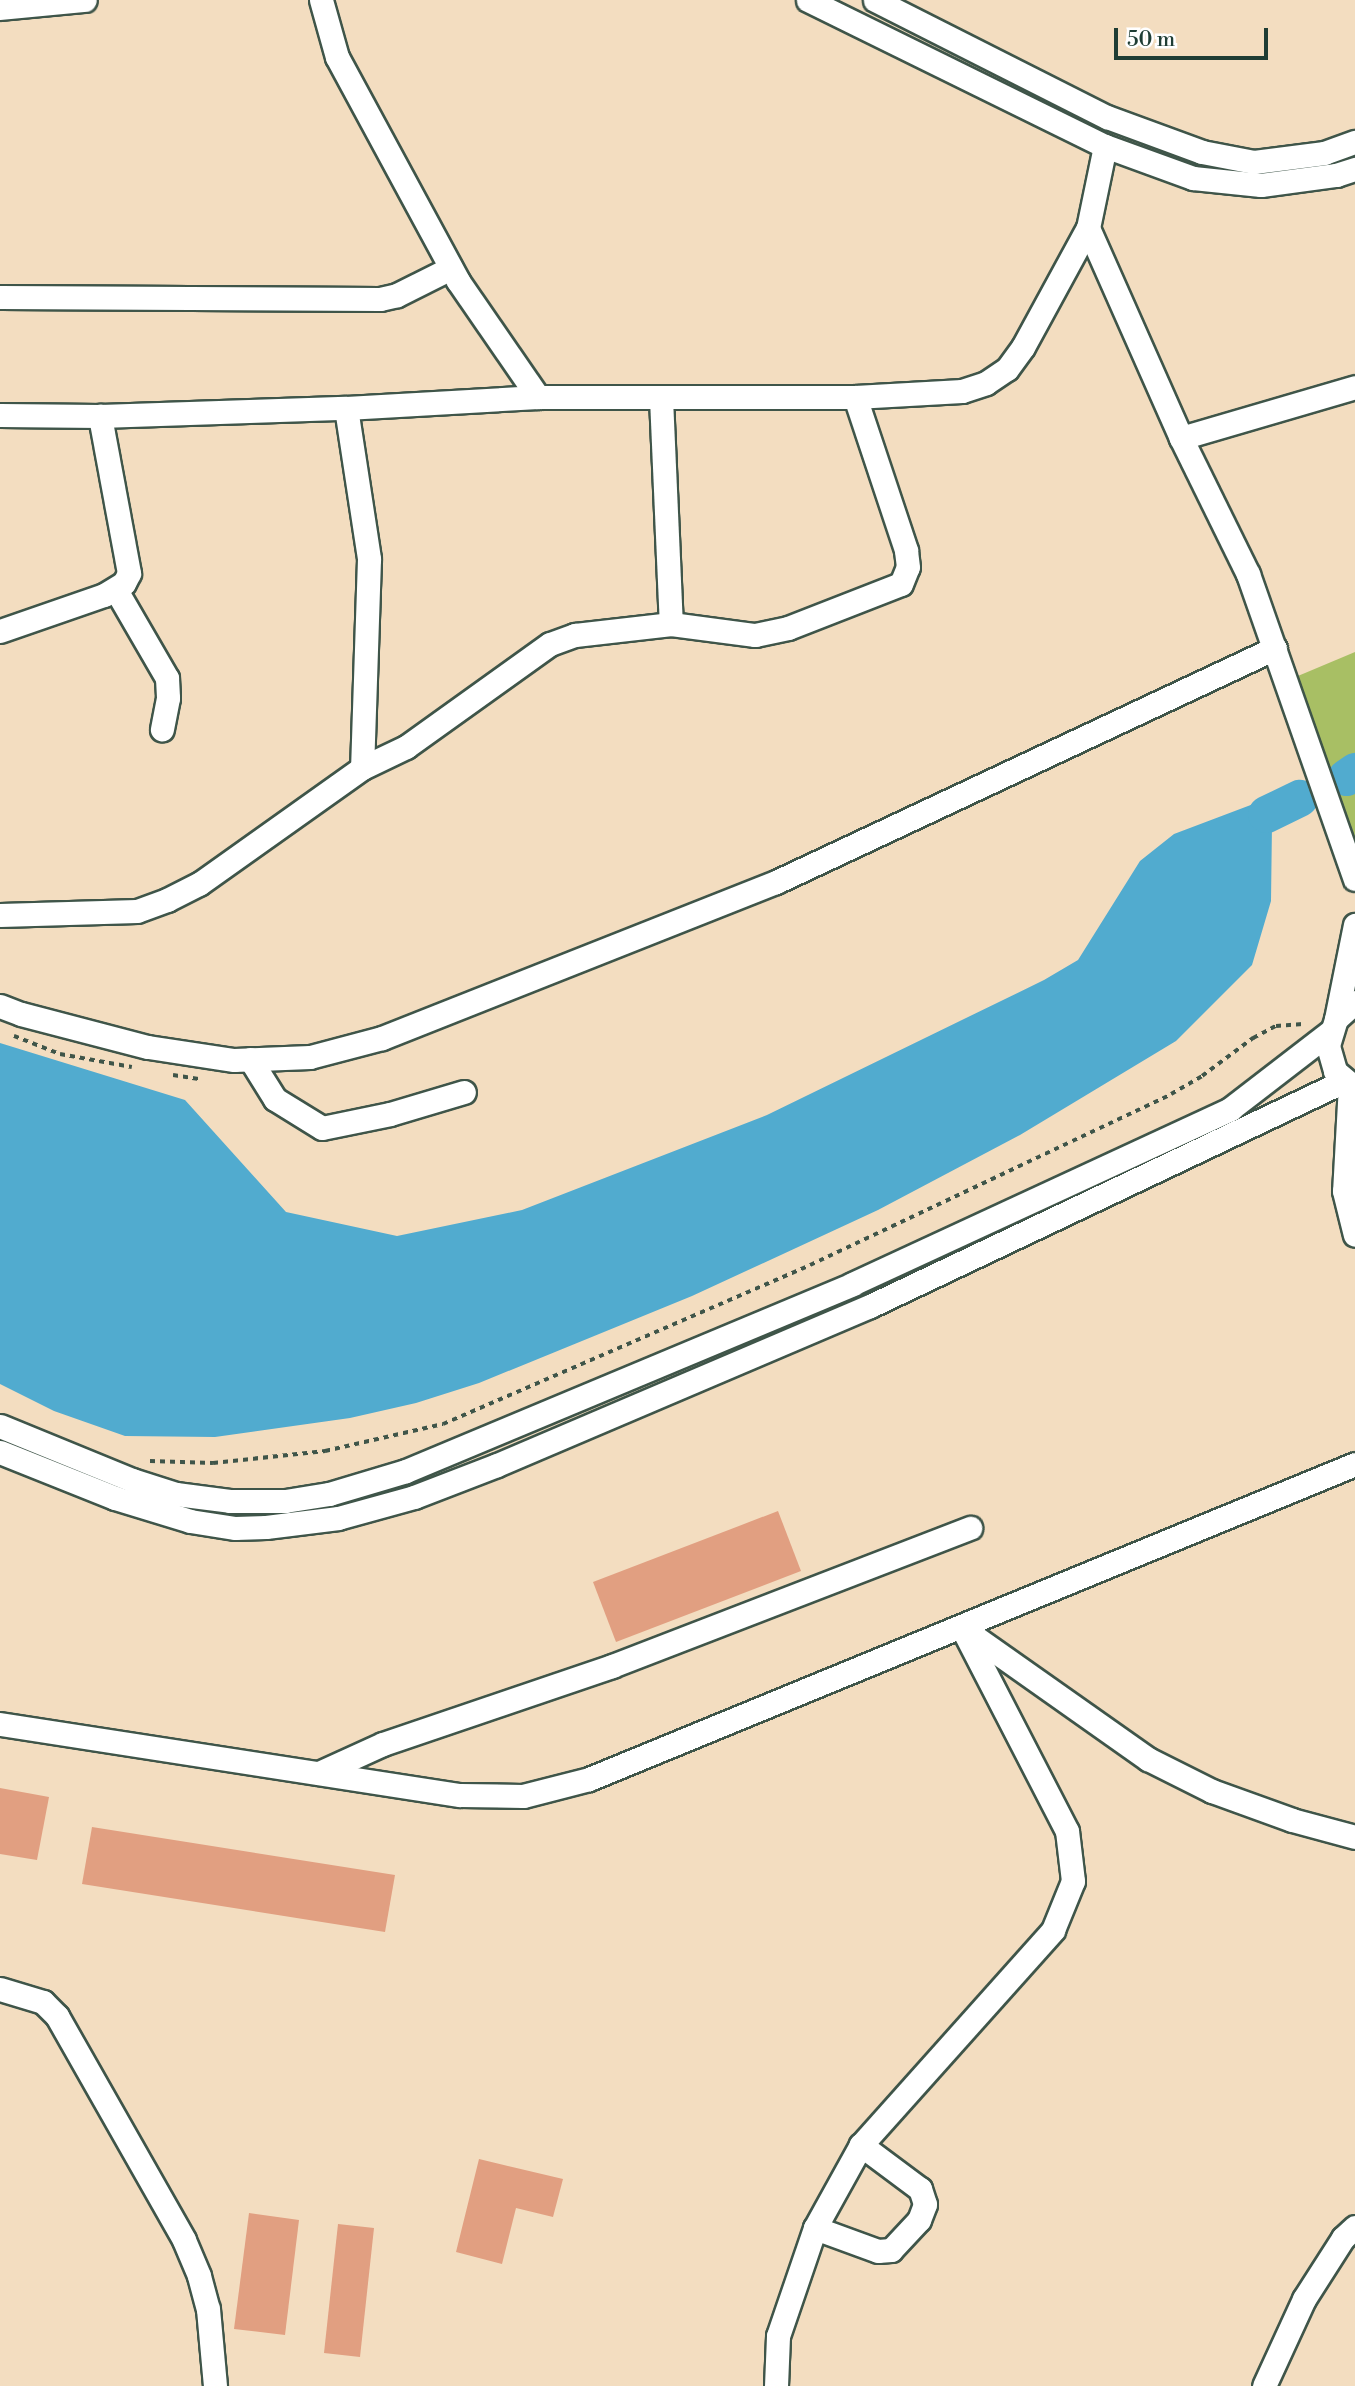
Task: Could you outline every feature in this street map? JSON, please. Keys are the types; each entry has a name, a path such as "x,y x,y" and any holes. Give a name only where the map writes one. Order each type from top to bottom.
{"street":[{"path":"0,8 85,0"},
{"path":"321,0 337,57 451,268 538,397"},
{"path":"808,0 1105,146 1193,178 1261,185 1336,175 1355,169"},
{"path":"874,0 1107,117 1202,152 1254,162 1324,153 1355,142"},
{"path":"0,415 100,416 346,408 538,397 856,397 962,391 986,383 1007,369 1023,347 1088,228 1105,146"},
{"path":"1088,228 1181,438 1248,575 1355,879"},
{"path":"0,298 380,299 397,295 451,268"},
{"path":"1181,438 1355,387"},
{"path":"0,915 137,911 167,900 199,884 362,768 406,747 550,644 575,635 671,624 755,635 788,628 901,584 908,567 906,550 856,397"},
{"path":"661,398 671,624"},
{"path":"346,408 369,559 362,768"},
{"path":"0,631 116,590 129,573 100,416"},
{"path":"116,590 167,678 168,698 162,729"},
{"path":"0,1006 21,1014 148,1047 250,1059 310,1057 382,1038 489,998 776,882 1275,648"},
{"path":"1355,925 1333,1026 1330,1059 1350,1085 1350,1180 1355,1236"},
{"path":"0,1426 132,1480 177,1494 203,1498 285,1501 329,1494 393,1475 852,1284 1230,1109 1333,1026 1355,1002"},
{"path":"250,1059 275,1099 322,1128 390,1114 464,1092"},
{"path":"0,1452 115,1499 190,1521 235,1528 338,1518 414,1497 870,1306 1350,1085"},
{"path":"0,1724 460,1795 523,1796 589,1779 962,1628 1355,1464"},
{"path":"318,1773 383,1744 612,1666 970,1528"},
{"path":"962,1628 1148,1759 1212,1791 1292,1820 1355,1837"},
{"path":"776,2386 778,2336 815,2228 862,2145 1053,1930 1073,1881 1067,1831 962,1628"},
{"path":"0,1989 43,2002 57,2016 184,2240 199,2276 208,2309 215,2386"},
{"path":"815,2228 878,2251 891,2250 919,2220 925,2204 920,2189 862,2145"},
{"path":"1264,2386 1304,2299 1343,2238 1355,2227"}],"path":[{"path":"137,1461 213,1463 325,1451 443,1424 810,1265 1159,1100 1202,1076 1254,1038 1276,1026 1333,1026"},
{"path":"12,1035 60,1054 136,1068"},
{"path":"161,1073 199,1080"}],"green space":[{"path":"1355,652 1355,879 1286,681"}],"water":[{"path":"1256,803 1272,824 1271,901 1252,965 1176,1041 1020,1135 878,1210 692,1296 479,1383 416,1403 350,1418 215,1437 125,1436 54,1411 0,1384 0,1043 185,1100 286,1212 397,1236 522,1210 767,1115 1044,980 1078,960 1140,861 1174,834"}],"building":[{"path":"778,1511 801,1571 616,1642 593,1582"},
{"path":"0,1788 49,1797 37,1860 0,1854"},
{"path":"92,1827 395,1875 385,1932 82,1884"},
{"path":"479,2159 563,2179 553,2217 516,2208 502,2264 456,2252"},
{"path":"249,2213 299,2220 285,2335 234,2329"},
{"path":"338,2224 374,2228 360,2357 324,2353"}],"waterway":[{"path":"1346,777 1355,771"},
{"path":"1266,814 1299,798"}]}
